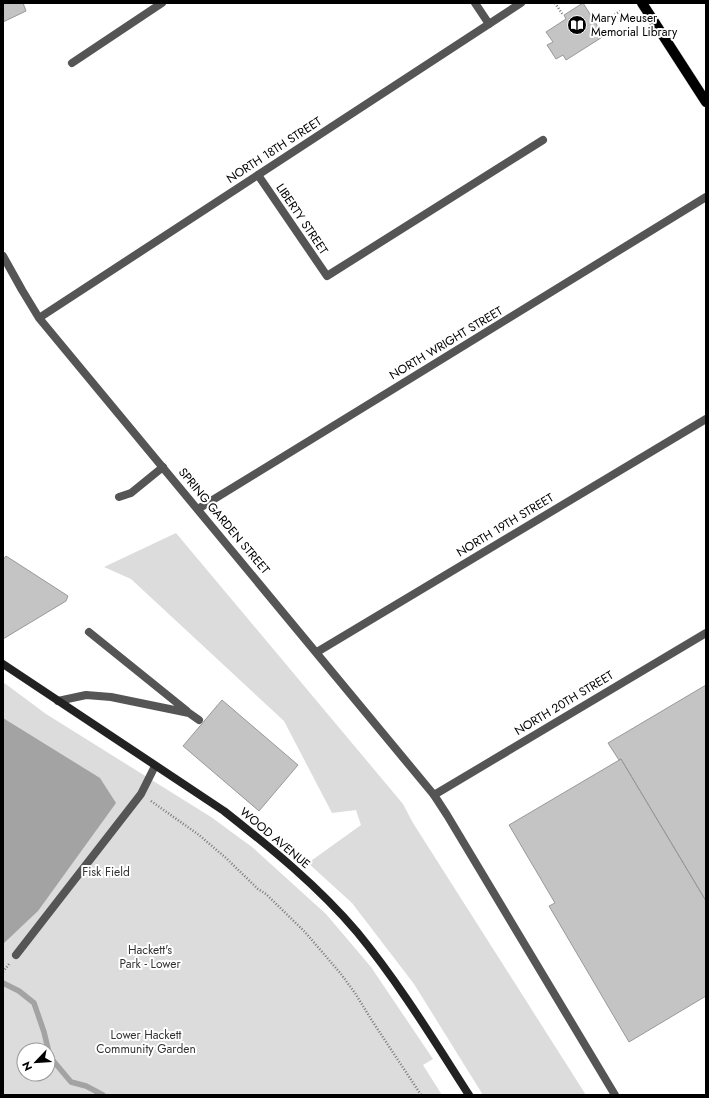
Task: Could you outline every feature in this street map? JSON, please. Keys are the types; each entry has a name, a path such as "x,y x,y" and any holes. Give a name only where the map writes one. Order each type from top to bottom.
{"main road":[{"path":"642,3 706,102"},
{"name":"WOOD AVENUE","path":"3,664 224,811 295,869 328,900 356,931 385,968 469,1095"}],"street":[{"path":"72,63 162,3"},
{"path":"475,3 489,24"},
{"name":"NORTH 18TH STREET","path":"39,318 521,3"},
{"name":"LIBERTY STREET","path":"258,175 327,276 543,140"},
{"name":"NORTH WRIGHT STREET","path":"198,509 706,197"},
{"name":"SPRING GARDEN STREET","path":"3,256 39,318 434,795 456,828 615,1095"},
{"name":"NORTH 19TH STREET","path":"317,652 706,419"},
{"path":"119,497 131,493 163,467"},
{"path":"89,632 199,720"},
{"name":"NORTH 20TH STREET","path":"434,795 706,633"},
{"path":"58,701 86,695 111,697 189,713"},
{"path":"16,955 141,794 155,766"}],"path":[{"path":"555,3 563,15"},
{"path":"605,22 620,11"},
{"path":"141,794 199,835 258,889 266,894 305,932 356,993 420,1095"}],"green space":[{"path":"176,533 403,804 413,823 586,1095 483,1095 414,984 352,903 308,863 361,825 356,810 332,813 284,721 131,579 104,567"},
{"name":"Fisk Field","path":"3,682 46,714 211,817 252,847 326,914 371,967 433,1059 423,1065 442,1095 3,1095"}],"shaded area":[{"path":"3,718 100,778 116,803 38,911 3,944"}],"building":[{"path":"3,3 23,3 26,11 3,22"},
{"name":"Mary Meuser Memorial Library","path":"583,3 604,36 566,60 563,55 556,59 547,45 553,42 546,32 566,19 564,15"},
{"path":"6,556 68,596 66,601 3,639 3,560"},
{"path":"706,685 706,901 621,759 619,760 608,743"},
{"path":"222,700 298,765 259,811 183,746"},
{"path":"621,759 706,901 706,996 629,1042 549,906 555,903 509,825"}],"waterway":[{"path":"3,983 19,991 34,1003 44,1032 50,1057 71,1082 86,1086 103,1095"}],"place":[{"name":"Mary Meuser Memorial Library","path":"577,25"}],"park label":[{"name":"Hackett's Park - Lower","path":"150,957"},
{"name":"Lower Hackett Community Garden","path":"146,1042"}]}
